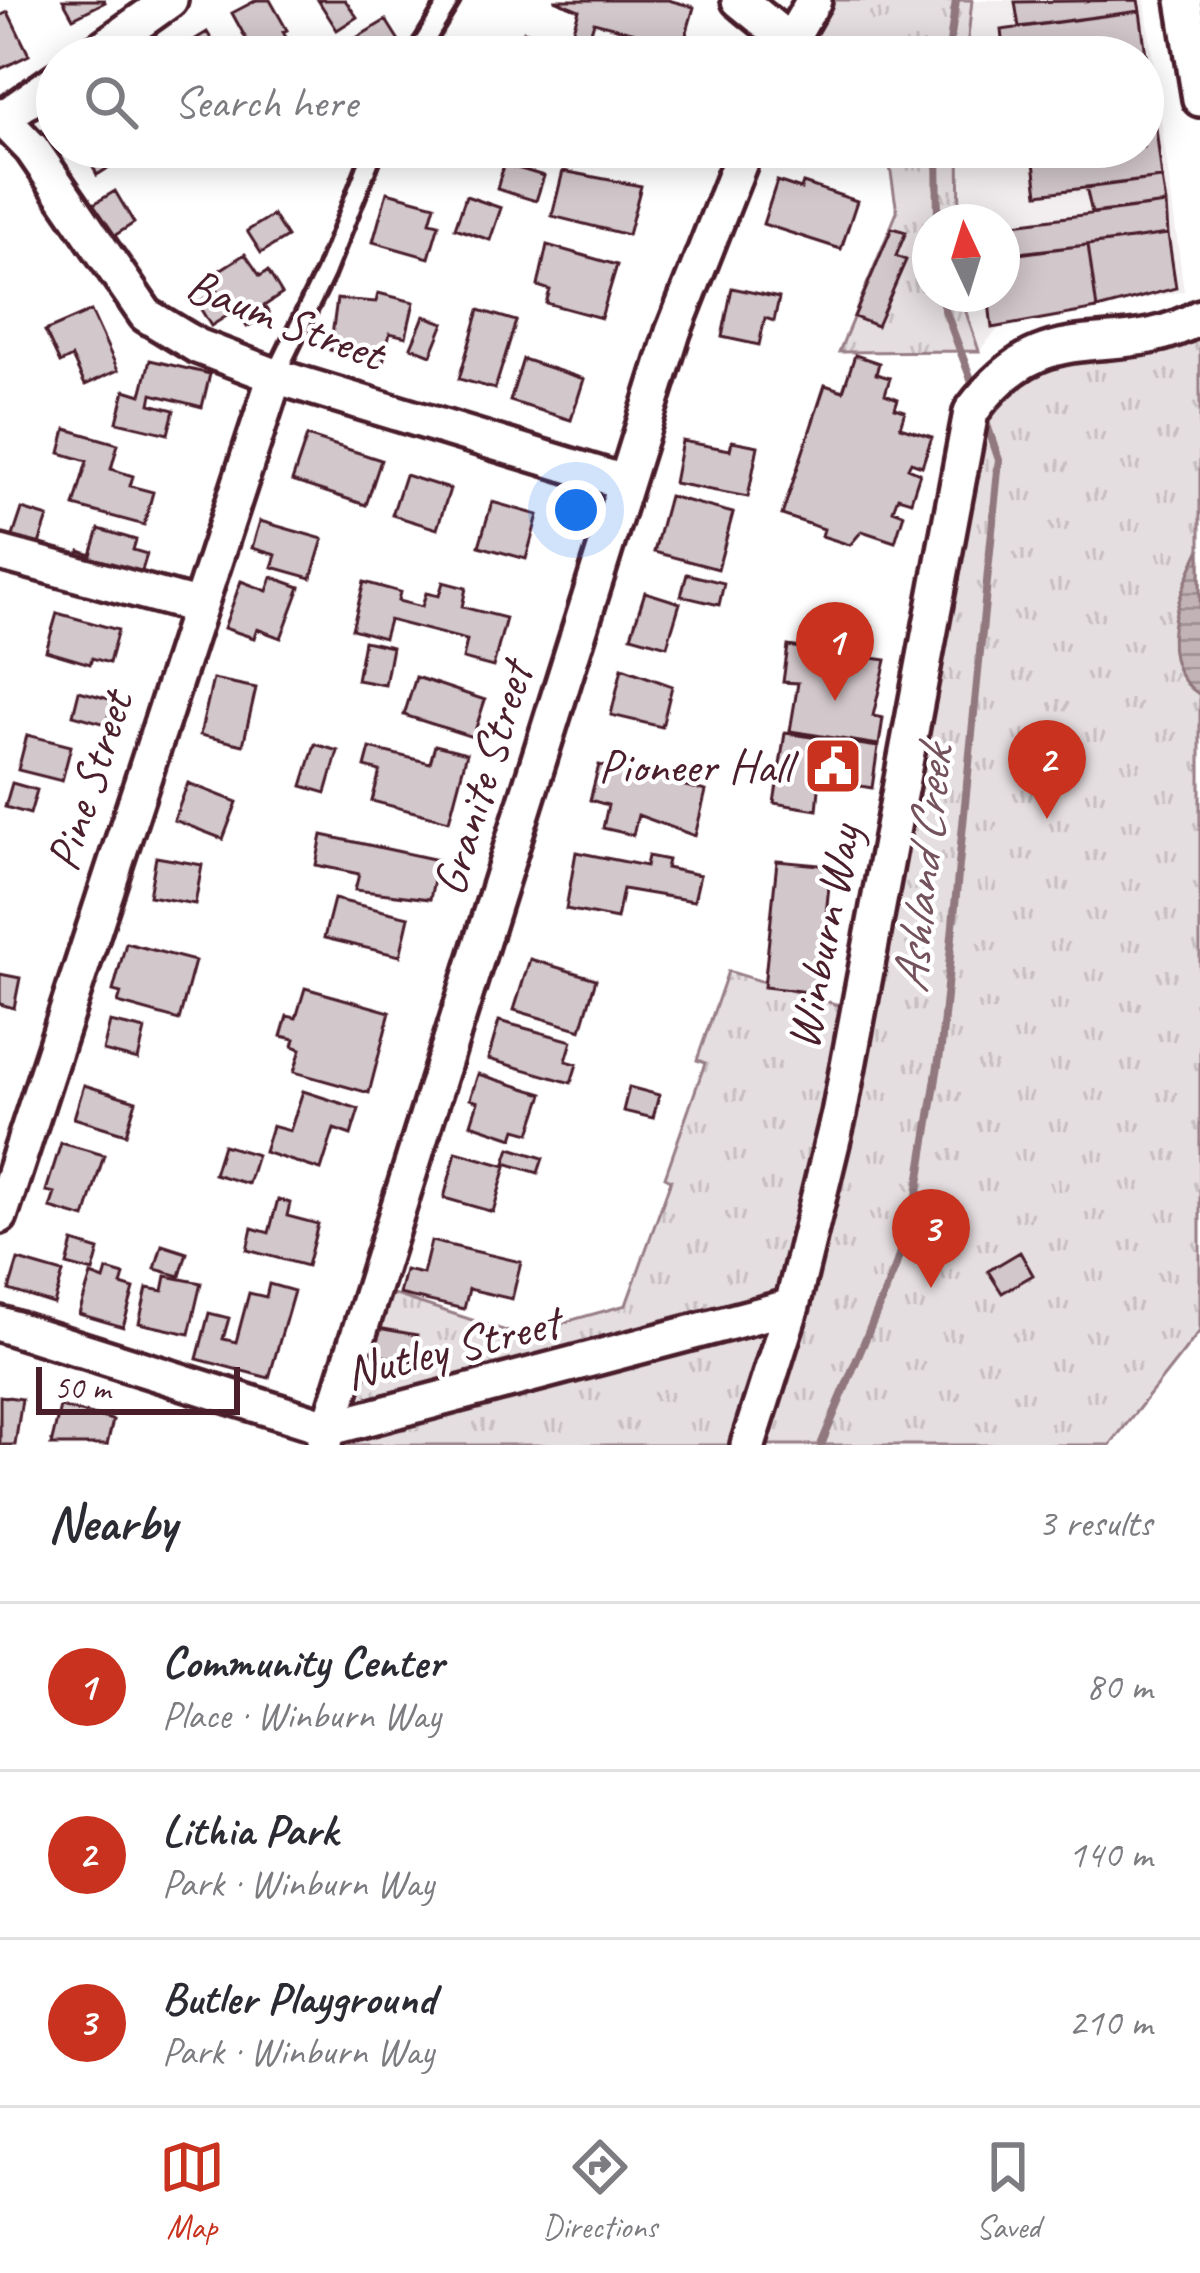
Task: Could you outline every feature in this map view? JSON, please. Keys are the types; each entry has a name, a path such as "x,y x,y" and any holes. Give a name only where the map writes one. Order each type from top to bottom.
{"street":[{"path":"119,36 170,0"},
{"path":"739,0 772,36"},
{"path":"792,36 814,0"},
{"path":"1184,0 1200,99"},
{"path":"1,119 36,95"},
{"name":"Baum Street","path":"1,119 36,155"},
{"name":"Baum Street","path":"45,168 146,315 197,346 275,376 624,482"},
{"name":"Granite Street","path":"327,1436 624,482 673,332 738,168"},
{"name":"Winburn Way","path":"748,1445 792,1306 839,1114 967,423 985,392 1046,347 1163,330 1200,317"},
{"name":"Pine Street","path":"0,1216 275,376"},
{"path":"0,553 196,606"},
{"name":"Nutley Street","path":"0,1324 327,1436 792,1306"}],"lane":[{"path":"428,36 450,0"},
{"path":"275,376 325,273 367,168"}],"shaded area":[{"path":"972,0 1145,0 1150,36 968,36"},
{"path":"1164,142 1184,291 999,328 979,351 966,312 1020,312 1020,204 960,204 959,168 1164,168"},
{"path":"1200,549 1200,695 1185,681 1172,645 1178,605"}],"green space":[{"path":"833,0 972,0 968,36 811,36"},
{"path":"890,168 959,168 960,204 912,204 912,312 966,312 979,351 839,352 897,212"},
{"path":"1200,317 1200,1331 1110,1445 324,1445 374,1288 518,1335 626,1305 671,1180 665,1177 705,1063 697,1060 728,971 858,1011 994,382"}],"building":[{"path":"63,0 104,0 105,2 73,18"},
{"path":"257,0 270,0 287,30 285,36 245,36 232,13"},
{"path":"318,0 345,0 357,17 337,30"},
{"path":"554,0 668,0 694,7 686,36 646,36 594,22 590,36 582,36 572,33 579,10"},
{"path":"1138,0 1140,11 1019,27 1015,2"},
{"path":"1140,11 1143,36 1002,36 1001,30"},
{"path":"8,12 29,55 0,69 0,16"},
{"path":"386,20 396,36 359,36"},
{"path":"503,168 544,176 536,201 497,189"},
{"path":"1035,168 1161,168 1162,178 1038,194"},
{"path":"563,171 641,186 628,235 552,216"},
{"path":"1162,178 1166,204 1092,213 1086,187"},
{"path":"777,181 801,189 803,183 857,201 841,249 763,224"},
{"path":"115,191 134,223 111,238 92,205"},
{"path":"387,192 435,205 430,222 439,224 429,258 373,242"},
{"path":"466,196 501,208 490,240 455,228"},
{"path":"1166,204 1168,234 1020,254 1020,223"},
{"path":"273,215 287,237 261,253 247,231"},
{"path":"892,228 906,232 896,256 906,260 877,326 854,317"},
{"path":"1168,234 1176,288 1097,309 1088,245"},
{"path":"547,245 617,265 601,318 546,303 550,290 538,286"},
{"path":"1088,245 1097,309 992,328 990,312 1020,312 1020,253"},
{"path":"245,254 260,276 268,271 282,294 264,306 269,313 247,327 236,310 211,326 197,303 217,290 209,277"},
{"path":"732,288 779,298 774,321 765,318 759,345 722,337"},
{"path":"378,293 414,302 406,337 390,333 383,362 330,350 337,299 376,302"},
{"path":"479,310 516,321 495,389 459,379"},
{"path":"91,311 118,370 85,385 72,357 60,363 45,331"},
{"path":"424,316 444,323 431,355 411,347"},
{"path":"855,355 879,363 876,374 890,378 885,394 898,399 895,408 905,411 900,427 932,437 922,466 911,462 908,468 920,473 911,501 898,497 893,510 904,514 895,542 862,531 850,545 822,536 824,529 782,515 825,385 843,391"},
{"path":"523,359 584,379 571,420 510,401"},
{"path":"150,360 210,374 202,407 152,394 150,404 174,410 168,434 117,422 125,390 141,395"},
{"path":"66,429 118,444 111,469 133,476 130,486 153,492 144,525 74,506 87,461 60,453"},
{"path":"307,436 381,460 366,505 292,481"},
{"path":"682,441 730,450 732,441 758,446 748,497 674,483"},
{"path":"405,475 450,489 437,529 392,515"},
{"path":"669,496 733,513 718,569 654,552"},
{"path":"492,502 538,515 526,559 479,546"},
{"path":"22,509 48,517 34,559 8,551"},
{"path":"260,521 323,539 311,578 272,567 276,555 252,548"},
{"path":"99,529 136,540 133,550 147,554 138,584 75,566 80,551 91,555"},
{"path":"687,574 724,583 719,605 681,596"},
{"path":"272,577 300,587 281,638 257,629 254,638 224,628 241,581 267,591"},
{"path":"364,582 400,592 398,601 422,607 426,593 439,596 443,582 466,588 462,607 506,618 493,667 463,659 467,640 389,620 384,638 352,629"},
{"path":"645,592 680,603 667,646 631,636"},
{"path":"57,613 118,630 109,663 92,658 90,664 46,651"},
{"path":"364,641 392,647 385,685 357,680"},
{"path":"788,646 886,660 873,716 883,718 879,745 790,731 798,683 783,682"},
{"path":"622,668 672,686 662,727 611,715"},
{"path":"416,677 485,700 473,737 404,715"},
{"path":"213,679 256,688 243,745 200,735"},
{"path":"79,691 113,700 106,724 73,715"},
{"name":"Pioneer Hall","path":"785,733 878,747 872,788 820,779 817,810 774,803"},
{"path":"27,735 71,746 62,781 18,770"},
{"path":"315,744 338,751 326,793 302,786"},
{"path":"435,745 467,753 449,821 372,801 380,771 365,767 370,748 430,763"},
{"path":"599,765 706,791 695,836 638,815 633,835 603,828 608,805 590,800"},
{"path":"12,783 37,790 30,814 5,807"},
{"path":"188,783 237,802 223,839 174,820"},
{"path":"322,835 438,860 430,899 355,890 359,874 316,865"},
{"path":"576,852 646,866 648,856 668,860 666,868 700,875 694,901 623,889 617,919 566,909"},
{"path":"156,857 202,865 195,904 149,896"},
{"path":"777,861 831,866 818,993 764,987"},
{"path":"334,899 409,917 400,956 324,938"},
{"path":"126,943 195,961 179,1020 118,1003 121,993 113,991"},
{"path":"530,959 596,979 581,1030 514,1010"},
{"path":"0,974 20,978 14,1008 0,1004"},
{"path":"305,988 390,1012 369,1093 294,1072 301,1049 293,1046 295,1039 281,1036 287,1016 296,1018"},
{"path":"499,1021 572,1041 566,1061 577,1064 571,1083 488,1059"},
{"path":"110,1022 145,1030 138,1060 103,1051"},
{"path":"478,1074 543,1094 530,1133 516,1129 513,1138 471,1124 478,1102 470,1099"},
{"path":"84,1085 136,1101 126,1134 74,1118"},
{"path":"629,1087 659,1095 653,1118 623,1111"},
{"path":"303,1091 359,1109 351,1135 334,1129 321,1170 264,1152 272,1126 290,1131"},
{"path":"61,1143 104,1155 85,1218 50,1208 55,1193 46,1191"},
{"path":"223,1145 257,1155 248,1184 214,1174"},
{"path":"510,1148 543,1158 538,1173 505,1163"},
{"path":"456,1152 506,1166 493,1212 444,1198"},
{"path":"278,1199 290,1203 287,1216 318,1224 307,1266 247,1250 252,1228 269,1233"},
{"path":"431,1241 521,1262 512,1299 469,1289 464,1309 399,1294 405,1270 423,1274"},
{"path":"73,1242 99,1250 93,1272 67,1265"},
{"path":"162,1245 187,1253 180,1276 155,1269"},
{"path":"1020,1252 1033,1275 1002,1293 988,1271"},
{"path":"18,1260 63,1273 54,1304 9,1290"},
{"path":"107,1270 124,1275 121,1285 134,1289 123,1327 79,1314 91,1275 104,1280"},
{"path":"166,1276 201,1283 189,1334 139,1323 147,1288 163,1291"},
{"path":"269,1284 294,1291 269,1378 197,1359 209,1313 229,1318 223,1339 236,1342 249,1293 266,1297"},
{"path":"378,1328 417,1335 412,1362 373,1354"},
{"path":"0,1396 22,1399 15,1445 0,1445"},
{"path":"60,1407 113,1420 107,1445 51,1445"}],"waterway":[{"name":"Ashland Creek","path":"951,36 956,0"},
{"name":"Ashland Creek","path":"937,168 938,204"},
{"name":"Ashland Creek","path":"946,312 975,390"},
{"name":"Ashland Creek","path":"821,1445 894,1271 916,1202 941,1047 999,460 984,416"}],"place":[{"name":"Community Center","path":"835,701"},
{"name":"Pioneer Hall","path":"833,766"},
{"name":"Lithia Park","path":"1047,819"},
{"name":"Butler Playground","path":"931,1288"}]}
